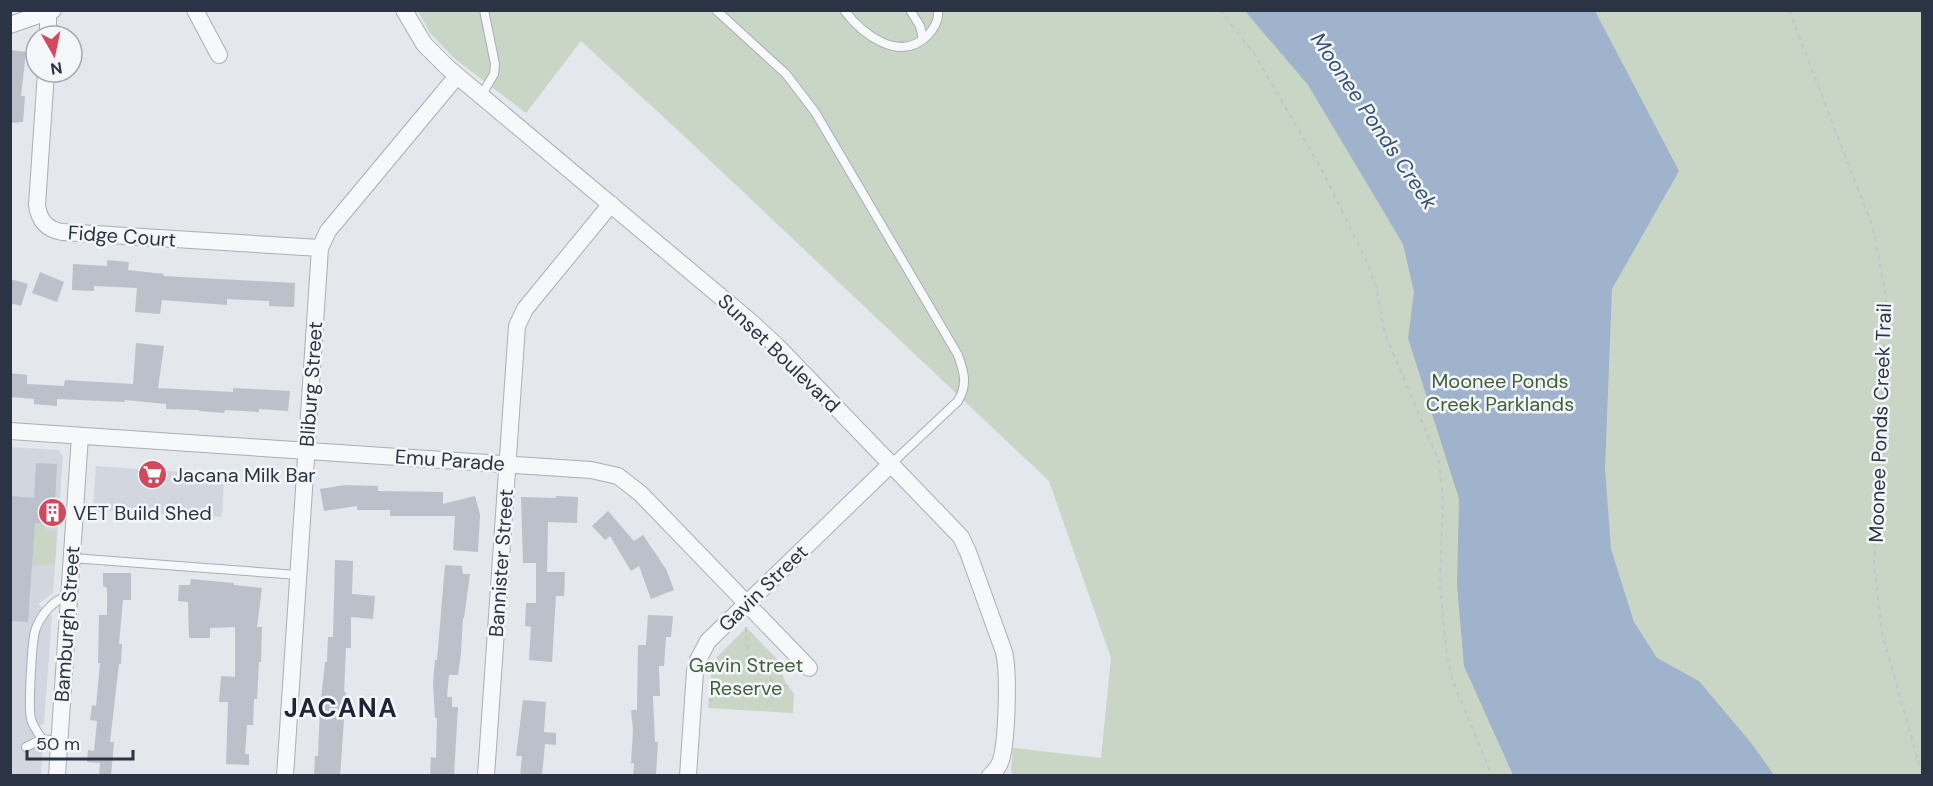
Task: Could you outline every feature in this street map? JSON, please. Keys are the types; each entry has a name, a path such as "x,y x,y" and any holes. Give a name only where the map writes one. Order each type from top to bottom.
{"street":[{"path":"195,10 219,55"},
{"name":"Sunset Boulevard","path":"404,10 433,55 761,331 961,537 1004,652 1007,679 1002,750 997,768 990,776"},
{"path":"10,25 51,11"},
{"name":"Bliburg Street","path":"285,776 321,248 328,231 457,76"},
{"name":"Fidge Court","path":"45,84 38,204 42,222 50,228 62,232 321,248"},
{"name":"Bannister Street","path":"486,776 516,335 519,319 611,204"},
{"name":"Emu Parade","path":"10,431 507,463 591,470 618,476 640,494 809,668"},
{"name":"Bamburgh Street","path":"57,776 51,740 69,596 80,436"},
{"name":"Gavin Street","path":"688,776 695,671 708,641 891,464"}],"lane":[{"path":"481,96 494,74 495,64 484,10"},
{"path":"716,10 786,74 815,112 958,355 965,380 964,391 958,401 891,464"},
{"path":"844,10 869,36 887,45 901,47 913,45 923,39 936,24 938,10"},
{"path":"910,10 920,26 923,39"},
{"path":"72,558 298,574"},
{"path":"51,740 33,724 30,710 35,632 46,611 62,597 69,596"},
{"path":"26,747 51,740"}],"path":[{"path":"1220,10 1260,63 1322,170 1366,260 1376,286 1385,334 1438,462 1443,500 1440,585 1447,656 1452,679 1492,776"},
{"name":"Moonee Ponds Creek Trail","path":"1789,10 1873,228 1886,297 1874,564 1882,633 1923,774"},
{"path":"746,624 748,662 765,671 776,686 788,686"},
{"path":"706,702 723,691"}],"shaded area":[{"path":"10,447 58,450 63,456 53,593 38,604 52,616 44,723 32,732 43,746 41,775 11,775"},
{"path":"96,466 224,475 222,517 93,510"}],"green space":[{"name":"Moonee Ponds Creek Parklands","path":"418,11 1922,11 1922,775 1014,775 1011,771 1013,748 1101,758 1111,658 1049,481 581,41 526,113 455,59 430,33"},
{"path":"35,522 45,523 45,530 57,531 55,563 32,566"},
{"name":"Gavin Street Reserve","path":"748,629 777,659 785,682 794,694 793,713 708,708 711,675 717,657 744,630"}],"water":[{"name":"Moonee Ponds Creek","path":"1245,11 1595,11 1679,171 1612,289 1605,468 1611,549 1634,622 1657,658 1699,681 1752,744 1774,775 1513,775 1464,666 1457,585 1459,499 1408,338 1414,292 1403,244 1308,85"}],"building":[{"path":"10,50 24,52 21,96 25,96 23,122 10,123"},
{"path":"107,260 129,262 128,270 164,274 163,276 295,283 294,307 269,306 269,301 227,299 227,305 162,300 160,314 135,312 137,288 94,286 94,291 72,290 73,264 107,266"},
{"path":"40,272 64,282 57,302 32,293"},
{"path":"10,279 28,284 21,306 10,303"},
{"path":"136,343 164,346 158,388 233,392 233,388 290,391 288,411 225,410 224,413 166,409 166,404 125,400 125,402 57,399 57,406 34,404 34,399 10,397 10,373 27,375 27,384 64,386 65,380 133,384"},
{"path":"36,463 57,464 55,503 60,503 58,524 35,523 28,622 10,621 10,496 34,498"},
{"path":"345,485 378,486 378,491 443,492 443,504 475,496 480,515 478,552 453,550 455,516 390,516 390,510 357,510 357,506 324,511 320,489"},
{"path":"556,496 578,497 577,523 548,522 547,572 565,572 564,596 556,596 552,662 529,660 531,627 525,626 526,603 536,603 536,563 523,563 521,497 556,498"},
{"path":"608,511 634,541 643,535 666,569 674,590 651,599 639,566 631,571 610,536 605,540 592,526"},
{"path":"335,560 353,561 352,594 375,596 373,619 351,617 351,648 346,648 344,692 346,692 340,776 314,776 315,756 318,756 320,709 328,637 333,637"},
{"path":"445,565 462,566 463,574 470,574 458,675 449,675 447,697 452,697 452,707 458,707 454,776 430,776 431,757 436,758 437,718 435,718 433,683"},
{"path":"103,573 131,573 131,600 123,600 119,644 122,644 121,664 119,664 110,742 114,742 111,776 99,776 100,763 87,762 88,750 94,751 97,721 90,720 92,705 96,706 100,663 98,663 99,615 107,615 107,588 103,586"},
{"path":"191,579 262,588 257,627 262,627 257,699 254,699 253,725 247,725 245,754 249,754 249,765 226,764 228,702 219,702 221,676 235,677 235,627 210,628 210,638 189,638 188,602 178,601 179,585 190,585"},
{"path":"648,615 673,616 671,637 666,637 664,666 659,666 660,696 653,696 655,742 658,742 656,776 633,776 631,710 637,710 638,645 646,645"},
{"path":"523,700 546,702 544,732 556,733 556,745 545,744 542,776 520,776 522,756 516,756"}],"place":[{"name":"Jacana Milk Bar","path":"152,475"},
{"name":"VET Build Shed","path":"52,513"}],"district":[{"name":"JACANA","path":"341,708"}]}
